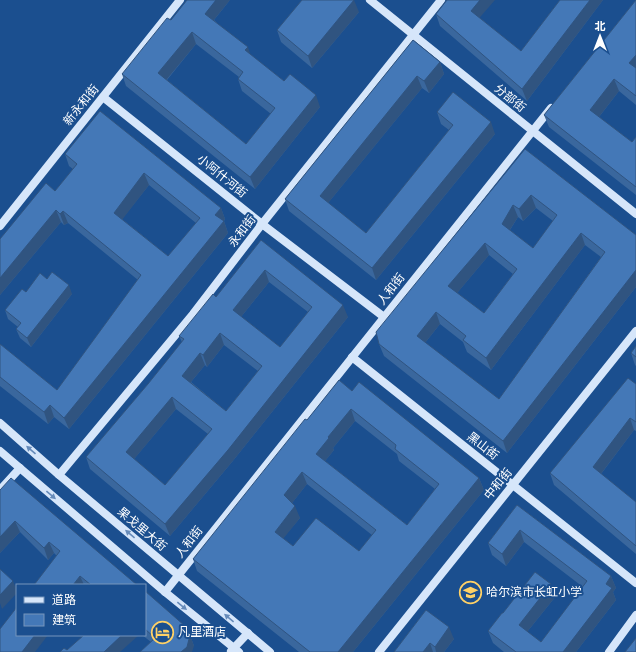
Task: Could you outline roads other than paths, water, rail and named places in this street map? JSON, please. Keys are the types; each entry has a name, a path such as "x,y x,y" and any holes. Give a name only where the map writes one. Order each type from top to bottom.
{"street":[{"name":"新永和街","path":"0,226 180,0"},
{"name":"分部街","path":"370,0 636,214"},
{"name":"永和街","path":"59,475 193,314 262,224 441,0"},
{"name":"小阿什河街","path":"103,97 262,224 384,317"},
{"name":"人和街","path":"165,592 556,100"},
{"name":"中和街","path":"380,652 636,331"},
{"name":"黑山街","path":"352,357 636,583"},
{"name":"果戈里大街","path":"0,423 59,475 270,652"},
{"path":"0,451 235,651 248,633"},
{"path":"0,490 20,468"},
{"path":"608,652 636,615"}],"place":[{"name":"哈尔滨市长虹小学","path":"471,592"},
{"name":"凡里酒店","path":"162,632"}]}
